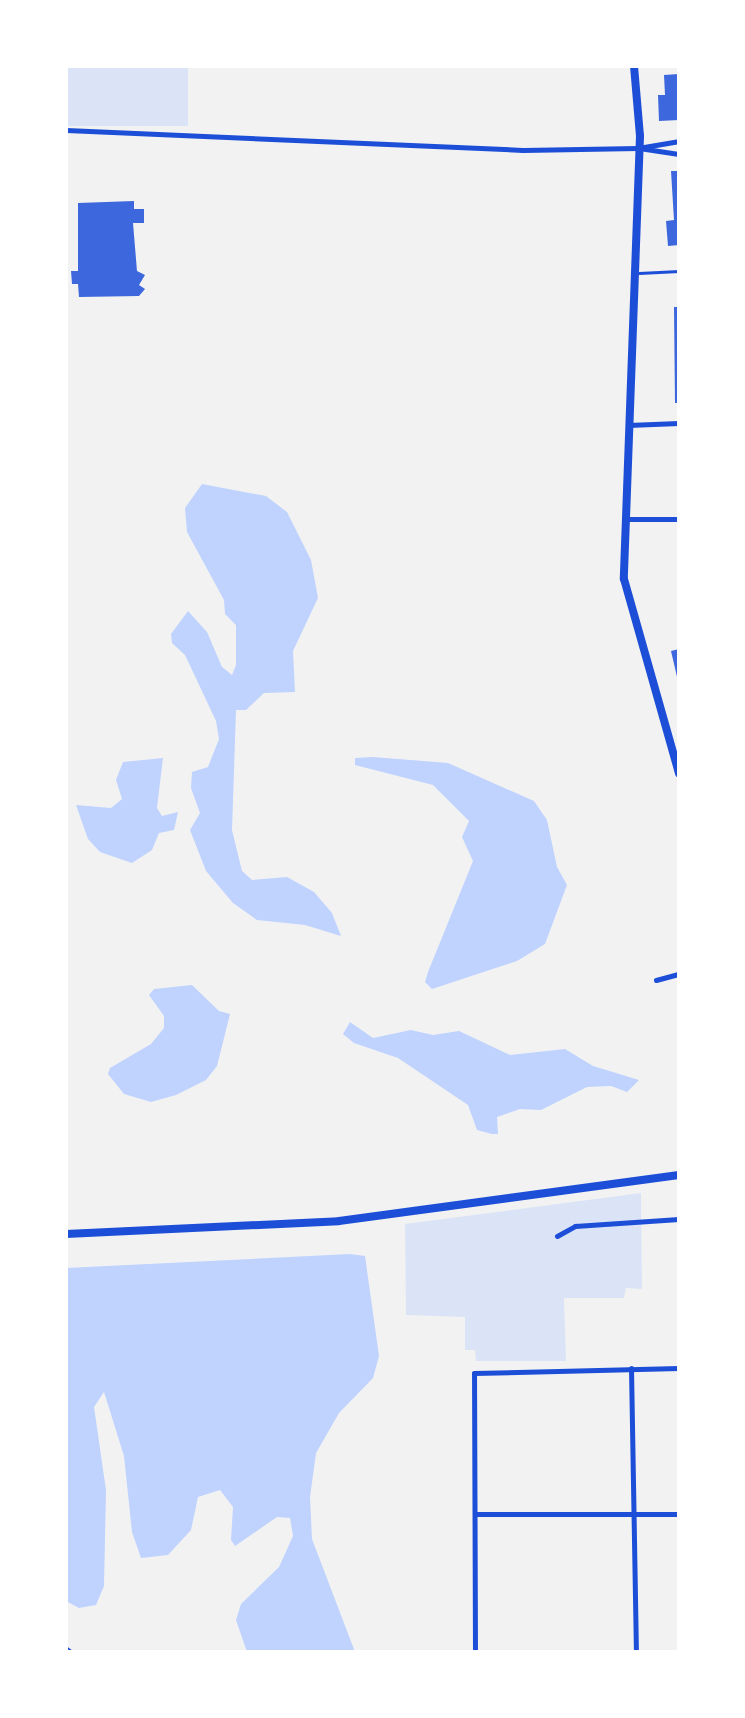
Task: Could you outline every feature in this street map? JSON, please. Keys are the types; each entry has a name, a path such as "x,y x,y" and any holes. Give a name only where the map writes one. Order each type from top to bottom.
{"main road":[{"path":"634,66 638,148 625,591 679,773"},
{"path":"66,1234 339,1221 679,1175"}],"street":[{"path":"66,130 523,150 638,148 679,141"},
{"path":"638,148 679,154"},
{"path":"628,425 679,423"},
{"path":"627,519 679,519"},
{"path":"656,980 679,974"},
{"path":"557,1236 575,1226 679,1219"},
{"path":"631,1368 636,1652"},
{"path":"475,1652 476,1371 679,1368"},
{"path":"475,1514 679,1514"}],"lane":[{"path":"634,273 679,271"}],"path":[{"path":"66,1647 73,1652"}],"shaded area":[{"path":"66,66 188,66 188,126 66,126"},
{"path":"641,1193 642,1289 626,1288 624,1298 564,1298 566,1361 476,1361 475,1350 465,1350 465,1317 406,1315 405,1224"}],"water":[{"path":"202,484 266,496 287,512 311,560 318,598 293,651 295,692 264,693 246,710 236,710 232,830 242,871 252,880 287,877 314,892 332,913 341,936 305,925 257,920 233,903 206,871 190,830 200,813 191,788 192,772 208,767 219,739 216,721 185,655 172,643 171,634 188,611 207,632 222,667 232,675 236,665 236,625 225,614 224,600 187,532 185,508"},
{"path":"163,758 157,808 162,816 178,812 174,830 159,833 152,850 132,863 100,852 88,839 76,805 111,808 122,799 116,780 123,762"},
{"path":"355,758 448,763 534,801 547,820 557,867 567,885 545,944 517,961 432,989 425,982 473,861 462,837 469,821 433,785 355,765"},
{"path":"192,985 219,1011 230,1014 217,1066 206,1080 176,1095 151,1102 124,1094 108,1074 110,1068 151,1044 164,1028 164,1016 149,995 154,989"},
{"path":"350,1022 373,1038 411,1030 433,1035 459,1031 510,1055 565,1049 593,1066 639,1080 627,1092 611,1086 587,1087 541,1110 520,1109 497,1117 498,1134 492,1134 477,1130 468,1105 398,1058 354,1043 343,1034"},
{"path":"350,1254 365,1256 379,1356 373,1378 339,1413 316,1453 310,1497 312,1539 355,1652 247,1652 236,1620 241,1604 279,1567 293,1536 290,1518 277,1517 235,1546 231,1540 233,1507 220,1490 198,1497 191,1530 168,1555 141,1558 132,1532 124,1456 104,1392 94,1407 106,1490 104,1586 96,1605 79,1608 66,1601 66,1268"}],"building":[{"path":"679,74 679,120 659,121 658,95 665,95 664,75"},
{"path":"671,171 679,171 679,245 668,246 666,221 674,220"},
{"path":"134,201 134,209 144,209 144,223 133,223 137,271 145,275 139,285 145,289 139,296 79,297 78,284 72,284 71,271 78,271 78,203"},
{"path":"674,307 679,307 679,403 675,403"},
{"path":"679,649 679,680 678,681 671,651"}]}
